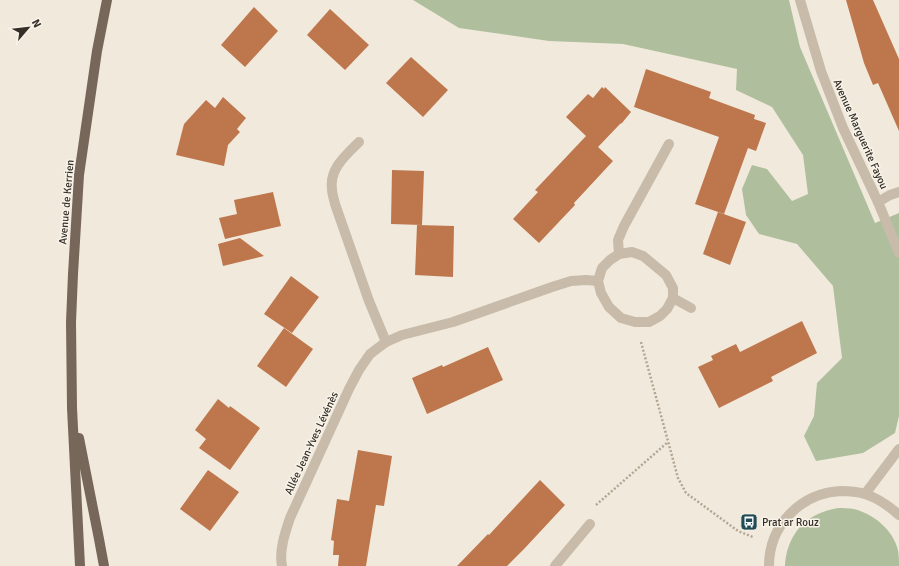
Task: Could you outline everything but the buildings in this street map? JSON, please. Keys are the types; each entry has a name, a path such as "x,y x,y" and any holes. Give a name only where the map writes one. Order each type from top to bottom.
{"main road":[{"name":"Avenue de Kerrien","path":"80,566 72,408 71,322 79,175 96,50 107,0"},
{"name":"Avenue de Kerrien","path":"72,408 104,566"}],"street":[{"name":"Avenue Marguerite Fayou","path":"800,0 821,71 843,128 878,202 899,253"},
{"path":"359,142 342,159 335,169 332,177 331,188 335,204 364,286 386,342"},
{"path":"619,254 618,240 624,226 669,144"},
{"path":"878,202 899,192"},
{"path":"632,252 643,256 666,275 673,288 673,298 667,309 660,316 649,322 635,322 621,318 609,307 601,293 598,282 602,268 610,260 619,254 632,252"},
{"name":"Allée Jean-Yves Lévénès","path":"282,566 281,559 283,540 290,518 333,423 359,370 370,354 386,342 402,335 453,322 552,287 586,280 598,282"},
{"path":"673,298 691,308"},
{"path":"865,494 899,449"},
{"path":"769,566 772,544 778,529 800,504 815,496 831,492 848,491 865,494 883,502 899,515"},
{"path":"555,566 590,524"}],"path":[{"path":"635,322 678,478 686,494 738,531 772,544"},
{"path":"590,524 592,509 668,442"}],"green space":[{"path":"413,0 789,0 800,47 875,223 899,213 899,416 895,433 863,453 816,461 804,436 814,416 817,383 842,358 833,286 797,244 759,234 746,215 742,189 752,165 767,169 792,201 808,194 803,155 772,107 736,90 737,69 623,44 549,41 459,28"},
{"path":"838,508 861,511 882,524 892,536 898,550 899,566 785,566 791,540 801,526 807,520 815,516"}],"place":[{"name":"Prat ar Rouz","path":"749,522"}]}
